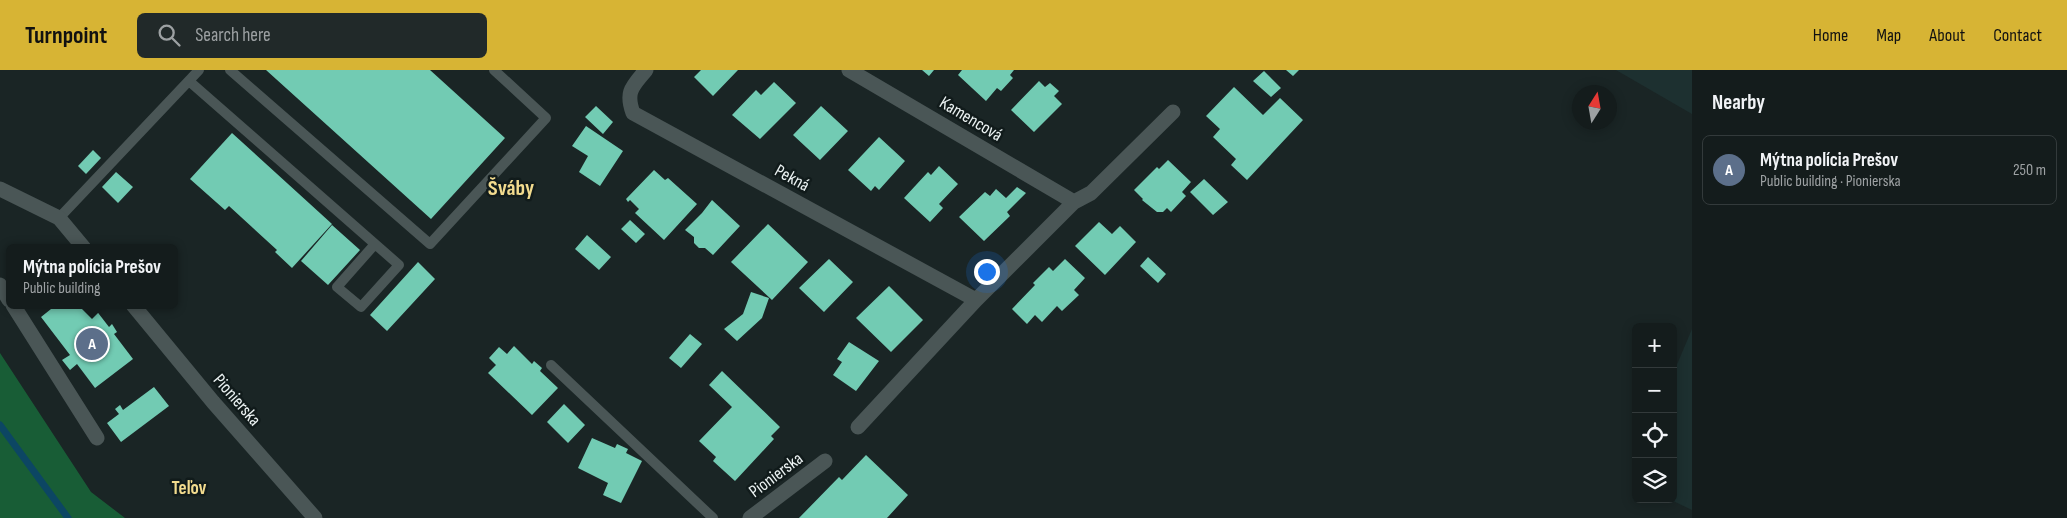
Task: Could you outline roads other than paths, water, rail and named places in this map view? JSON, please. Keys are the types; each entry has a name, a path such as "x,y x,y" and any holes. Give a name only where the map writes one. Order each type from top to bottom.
{"street":[{"name":"Pekná","path":"646,70 631,89 628,100 633,113 976,300"},
{"name":"Kamencová","path":"849,70 1074,202"},
{"path":"858,427 976,300 1074,202 1091,193 1173,112"},
{"path":"0,189 58,218 81,244"},
{"path":"16,309 97,438"},
{"name":"Pionierska","path":"135,309 195,381 315,518"},
{"name":"Pionierska","path":"750,518 824,461"}],"lane":[{"path":"58,218 199,70"},
{"path":"230,70 430,244 546,118 494,70"},
{"path":"189,81 399,265 361,307 337,287 375,244"},
{"path":"551,365 713,518"}],"waterway":[{"path":"0,425 68,518"}],"place":[{"name":"Mýtna polícia Prešov","path":"92,344"}],"district":[{"name":"Šváby","path":"511,188"},
{"name":"Teľov","path":"189,488"}]}
